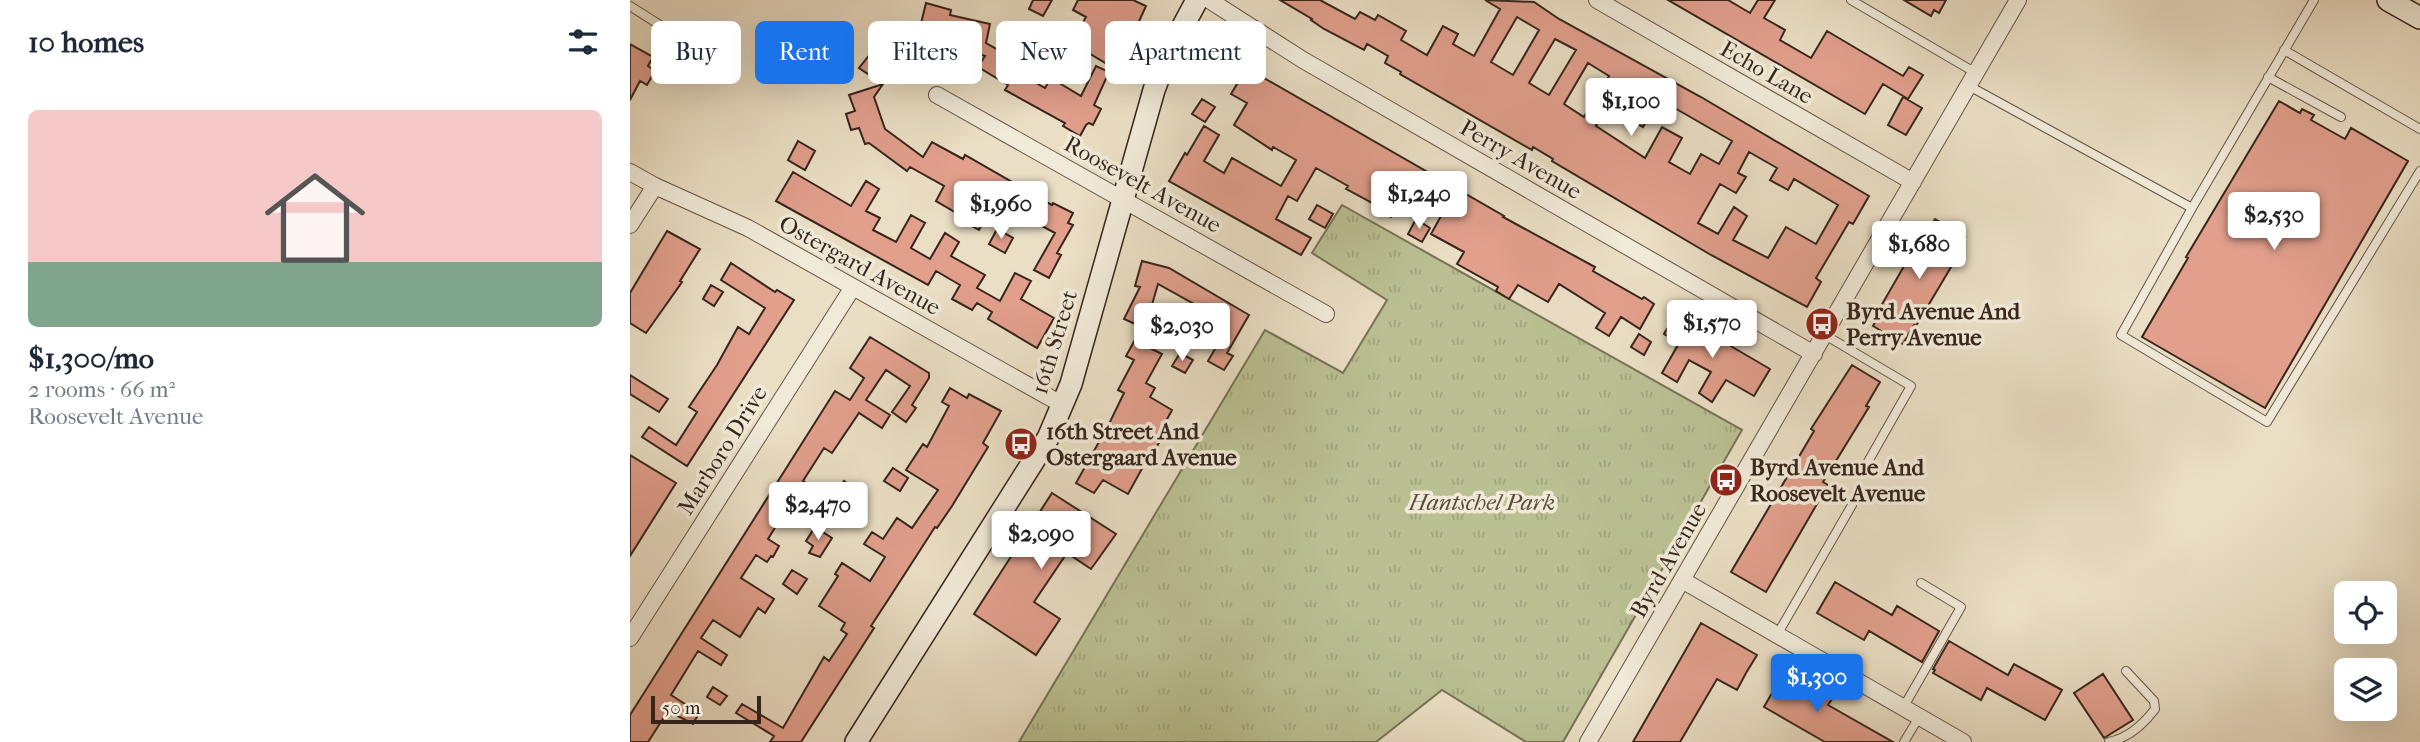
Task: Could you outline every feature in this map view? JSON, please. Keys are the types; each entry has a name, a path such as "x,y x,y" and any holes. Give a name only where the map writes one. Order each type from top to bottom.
{"street":[{"name":"16th Street","path":"856,742 1033,463 1063,405 1154,90 1167,56 1197,0"},
{"name":"Perry Avenue","path":"1209,0 1303,60 1814,354"},
{"name":"Echo Lane","path":"1597,0 1913,183"},
{"name":"Byrd Avenue","path":"1588,742 2018,0"},
{"path":"2388,0 2420,18"},
{"name":"Roosevelt Avenue","path":"937,94 1326,314"},
{"name":"Ostergard Avenue","path":"630,172 748,228 1063,405"},
{"path":"630,225 655,186"},
{"name":"Marboro Drive","path":"630,638 853,287"},
{"path":"1682,580 1963,742"}],"lane":[{"path":"1851,0 1973,80 2192,208"},
{"path":"2314,0 2121,335 2267,422 2420,171"},
{"path":"630,6 654,21"},
{"path":"2284,50 2420,130"},
{"path":"2268,78 2341,117"},
{"path":"1825,335 1911,386 1865,467"},
{"path":"1777,635 1852,505"},
{"path":"1903,708 1961,607 1922,583"},
{"path":"2113,742 2146,722 2155,709 2154,701 2126,671"},
{"path":"1904,742 1919,717"}],"green space":[{"name":"Hantschel Park","path":"1342,205 1742,430 1563,742 1526,742 1442,690 1376,742 1019,742 1265,330 1343,373 1387,300 1312,253"}],"building":[{"path":"1033,0 1052,0 1043,16 1029,9"},
{"path":"1078,0 1133,0 1146,6 1139,21 1105,21 1105,63 1091,54 1091,21 1084,21 1086,17 1073,10"},
{"path":"1280,0 1320,0 1355,19 1360,12 1375,20 1378,15 1406,31 1401,40 1427,55 1443,26 1458,34 1453,44 1474,56 1500,9 1485,0 1534,2 1559,19 1701,97 1869,196 1853,224 1849,222 1816,278 1821,282 1807,307 1711,255 1552,161 1553,159 1533,147 1532,150 1400,74 1401,72 1385,63 1388,56 1367,44 1364,50 1324,29","holes":["1517,17 1539,30 1513,75 1491,62","1555,39 1576,50 1549,95 1529,83","1588,63 1609,76 1584,117 1564,104","1623,80 1643,91 1628,118 1643,127 1659,99 1732,141 1719,164 1701,154 1690,174 1669,162 1682,138 1662,127 1645,158 1596,126","1749,152 1777,168 1770,180 1788,190 1794,179 1838,205 1816,244 1786,227 1768,258 1733,240 1747,216 1734,207 1718,234 1698,223 1720,184 1736,193 1746,177 1738,173"]},
{"path":"1668,0 1728,0 1750,13 1758,0 1775,0 1764,18 1785,30 1780,40 1811,58 1827,31 1903,76 1909,67 1923,75 1908,99 1883,84 1865,114"},
{"path":"1904,0 1946,0 1939,13 1934,10 1931,16"},
{"path":"926,3 951,10 950,15 977,21 922,21"},
{"path":"982,22 990,24 986,43 996,49 996,78 982,69 985,56 982,55"},
{"path":"630,44 651,56 648,66 651,68 651,78 647,85 640,81 630,100"},
{"path":"868,57 868,74 859,68"},
{"path":"1096,66 1105,70 1105,81 1094,105 1101,109 1093,125 1086,125 1080,136 1063,126 1065,123 1005,90 1008,85 1038,84 1045,88 1047,84 1061,84 1081,96 1087,84 1091,84 1091,76"},
{"path":"1266,79 1503,217 1595,267 1593,271 1654,304 1640,329 1621,317 1609,336 1596,328 1605,313 1559,284 1548,302 1518,285 1509,299 1496,291 1498,287 1457,264 1464,252 1431,234 1446,207 1409,185 1391,217 1376,209 1378,206 1346,189 1348,186 1316,168 1297,201 1288,196 1276,219 1311,238 1301,255 1169,181 1204,126 1219,135 1204,161 1224,173 1232,158 1281,186 1296,160 1273,147 1272,150 1234,125 1247,103 1231,94 1237,84 1266,84"},
{"path":"883,84 874,97 885,129 923,157 932,142 963,159 965,155 1052,205 1053,203 1073,213 1068,223 1073,225 1057,253 1061,255 1049,278 1034,270 1055,233 1012,210 1015,205 980,185 969,206 987,215 979,230 963,221 965,218 936,201 944,186 910,167 907,171 869,143 865,144 859,128 851,130 846,114 855,111 849,95"},
{"path":"1903,97 1922,108 1906,135 1888,125"},
{"path":"1202,99 1215,107 1205,122 1192,114"},
{"path":"2279,101 2300,113 2302,109 2314,115 2311,120 2345,139 2351,128 2408,161 2265,408 2142,337 2188,258 2186,257"},
{"path":"798,141 815,151 805,170 788,160"},
{"path":"793,172 851,206 866,181 879,189 866,211 880,218 873,230 896,242 911,215 925,223 911,248 930,259 945,233 959,242 951,256 985,275 977,288 1000,301 1015,273 1031,281 1021,299 1054,318 1037,348 988,319 992,312 977,303 972,310 952,299 960,285 936,271 928,285 776,201"},
{"path":"1317,205 1333,214 1325,228 1309,219"},
{"path":"1416,219 1430,228 1422,242 1408,234"},
{"path":"1935,219 1965,237 1954,255 1957,257 1903,344 1873,326 1883,308 1881,306 1926,228 1929,229"},
{"path":"997,229 1013,238 1005,253 989,244"},
{"path":"667,231 700,249 680,281 682,282 646,333 630,323 630,293"},
{"path":"1142,261 1169,268 1249,315 1227,353 1233,356 1224,370 1208,361 1223,335 1217,332 1223,323 1201,311 1187,339 1176,333 1192,303 1158,284 1151,308 1167,317 1150,348 1162,354 1146,383 1155,388 1150,397 1172,410 1166,421 1169,423 1147,466 1144,465 1128,494 1103,480 1094,493 1076,483 1124,393 1118,390 1134,360 1126,356 1142,327 1124,319 1140,287 1135,286"},
{"path":"731,263 775,292 777,290 794,300 687,466 642,437 649,427 676,445 697,412 689,407 738,327 749,334 765,308 721,280"},
{"path":"711,285 723,292 714,306 703,299"},
{"path":"1676,314 1770,369 1754,396 1726,380 1712,402 1699,393 1711,372 1689,360 1677,382 1662,373 1679,343 1664,334"},
{"path":"1639,334 1651,342 1644,355 1631,347"},
{"path":"870,337 929,373 929,378 912,405 916,408 906,422 892,412 910,386 886,370 866,400 890,415 882,428 859,413 832,453 824,448 803,481 833,500 825,513 804,500 797,511 789,505 768,539 779,546 773,557 767,562 756,555 741,578 774,599 765,613 758,608 740,637 713,620 701,638 727,655 721,665 698,651 671,695 699,713 693,724 668,711 648,742 630,742 630,715 835,391 850,400 864,378 850,368"},
{"path":"1180,353 1193,360 1185,373 1172,366"},
{"path":"1852,365 1880,382 1866,406 1869,407 1823,482 1828,485 1766,592 1731,572 1814,431 1811,429"},
{"path":"630,375 668,399 659,412 630,394"},
{"path":"950,388 967,398 969,394 1001,411 983,443 988,447 952,506 937,528 935,527 871,626 874,628 801,742 770,742 774,736 736,713 742,704 783,728 824,657 829,661 847,634 841,630 845,623 819,606 838,576 835,574 842,563 870,581 885,557 864,544 872,532 883,539 897,518 912,528 938,490 906,470 923,444 927,447 949,406 942,402"},
{"path":"630,455 676,483 630,556"},
{"path":"893,468 908,478 900,491 884,481"},
{"path":"844,481 862,493 852,509 834,497"},
{"path":"1052,493 1116,534 1091,569 1067,553 1034,602 1060,619 1036,655 974,614"},
{"path":"815,527 832,538 820,557 809,553 813,546 806,541"},
{"path":"792,570 807,579 797,594 783,584"},
{"path":"1835,582 1892,615 1897,606 1939,631 1922,662 1869,631 1864,640 1817,613"},
{"path":"1701,623 1757,655 1737,690 1717,679 1680,742 1633,742"},
{"path":"1949,641 2008,675 2014,664 2062,690 2045,720 1987,688 1981,700 1933,673"},
{"path":"1784,672 1832,699 1828,705 1893,742 1825,742 1764,707"},
{"path":"2103,674 2133,720 2104,738 2074,693"},
{"path":"713,687 727,696 720,705 707,697"}],"place":[{"name":"Byrd Avenue And Perry Avenue","path":"1822,324"},
{"name":"16th Street And Ostergaard Avenue","path":"1021,444"},
{"name":"Byrd Avenue And Roosevelt Avenue","path":"1726,480"}]}
